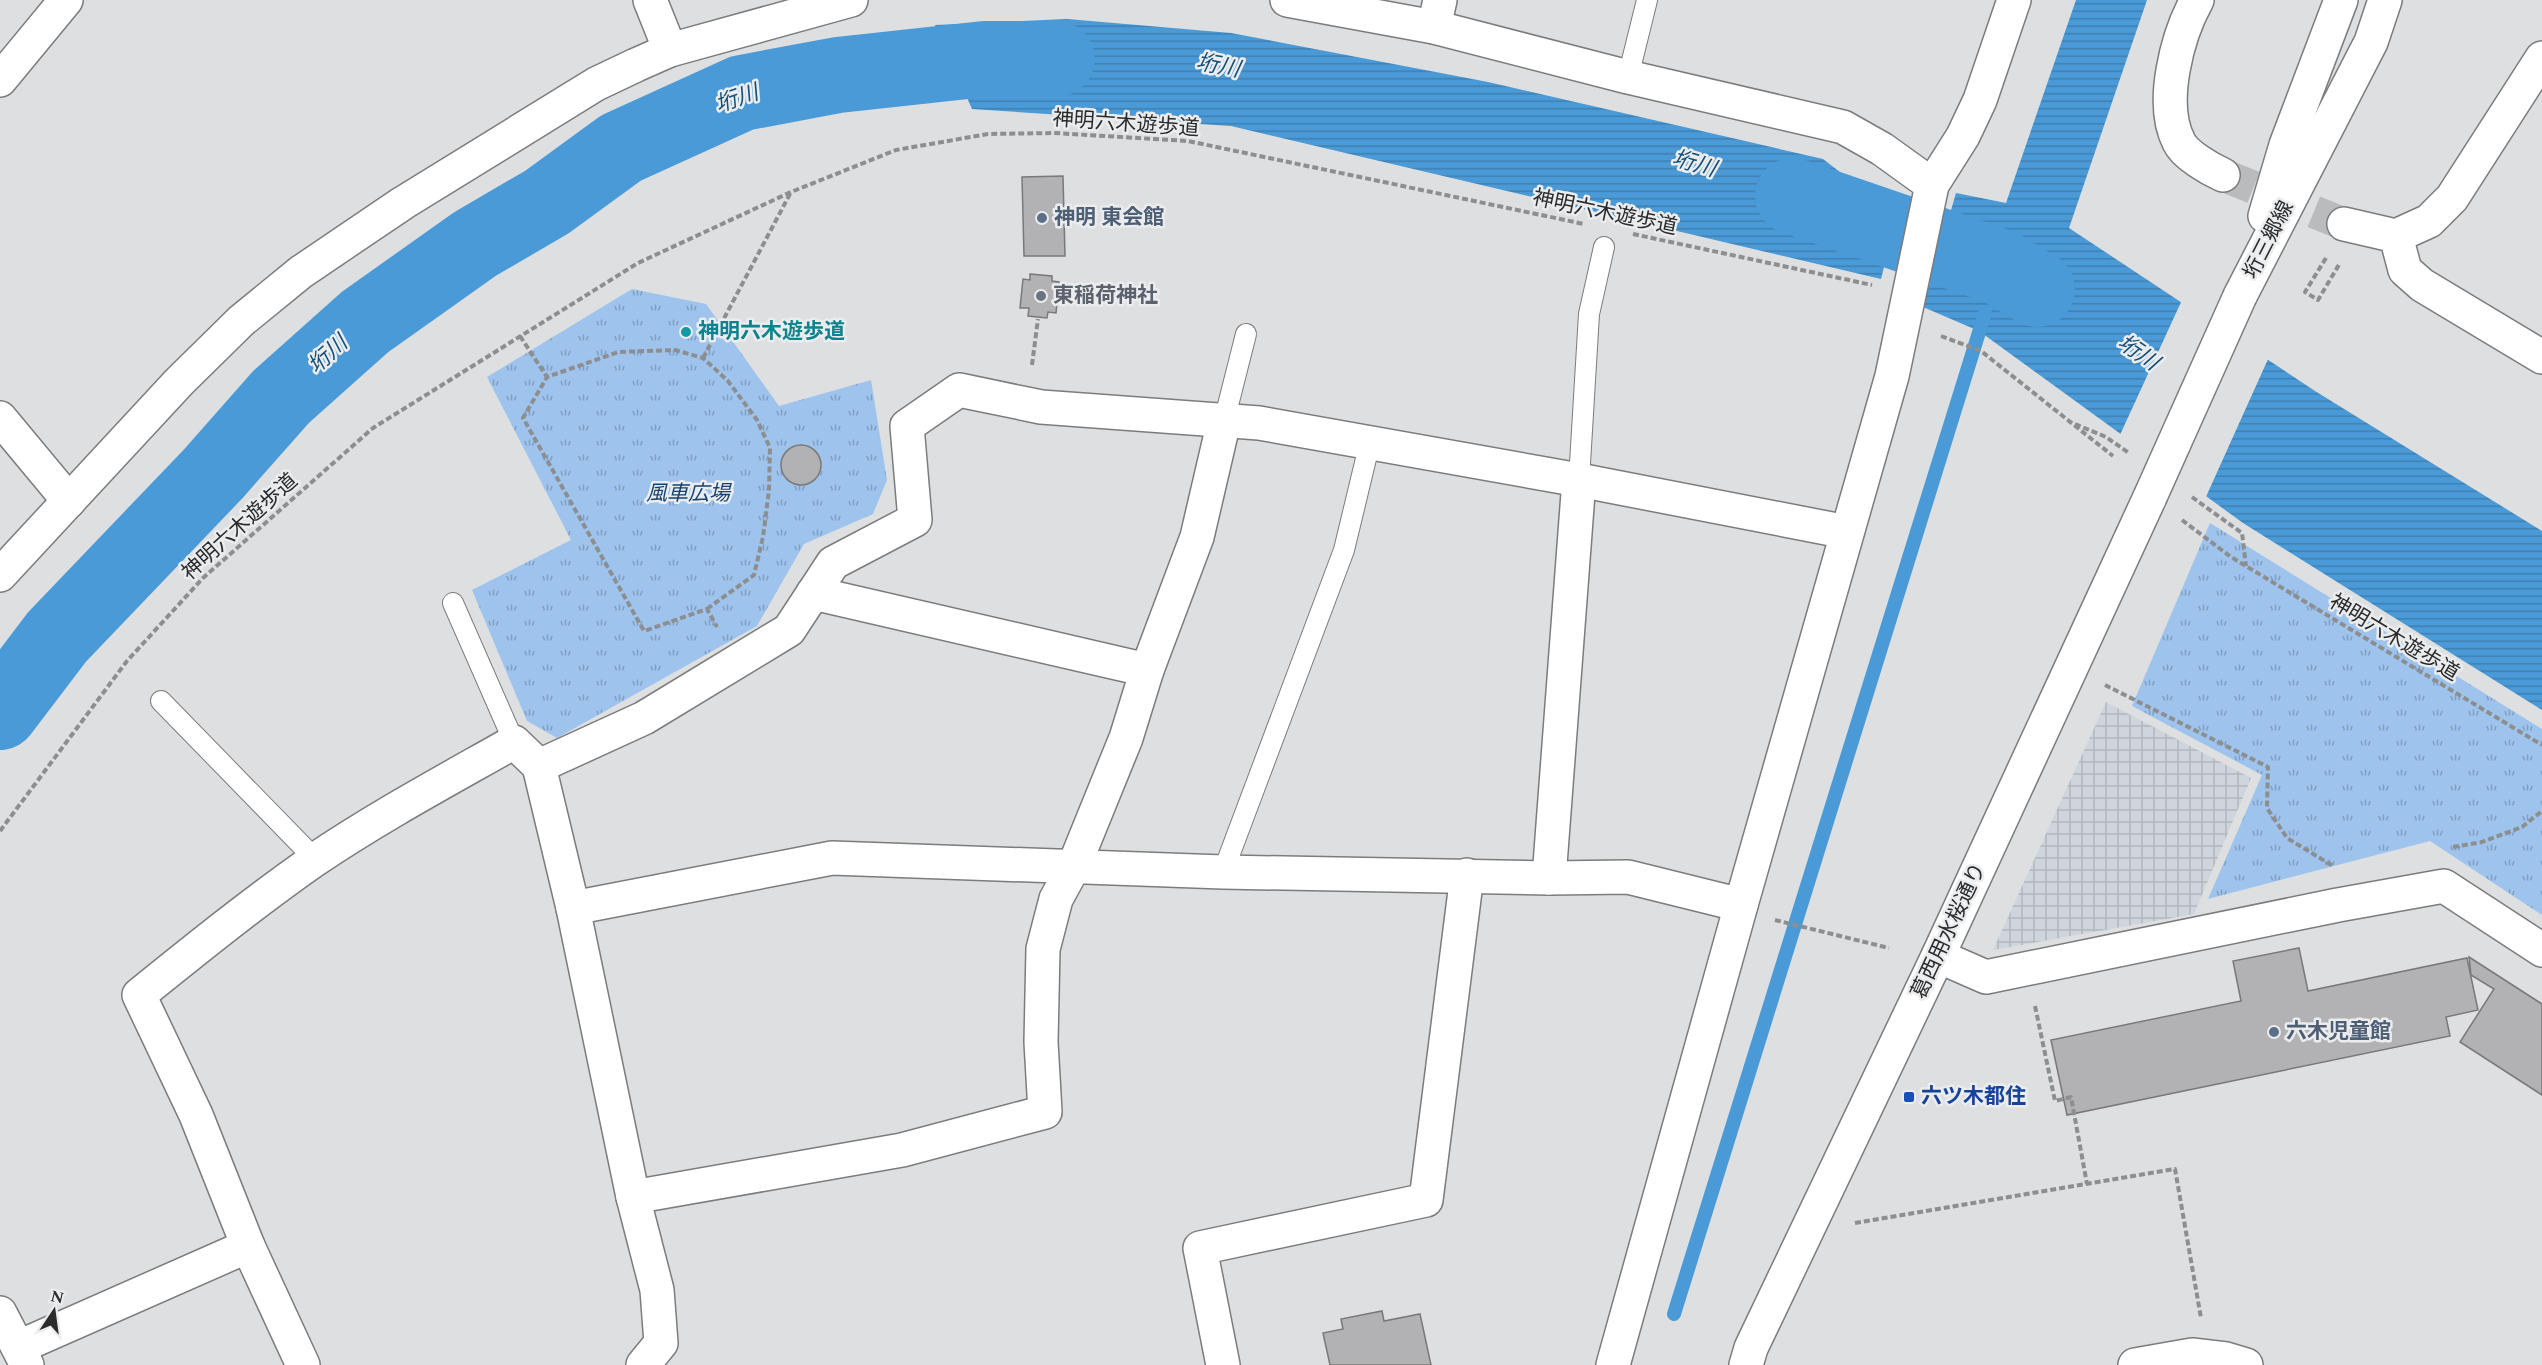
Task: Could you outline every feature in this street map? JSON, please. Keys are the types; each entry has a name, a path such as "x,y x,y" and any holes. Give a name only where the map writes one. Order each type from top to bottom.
{"street":[{"path":"0,80 66,0"},
{"path":"650,0 670,50"},
{"path":"0,574 179,382 241,321 301,272 403,203 596,84 670,50 851,0"},
{"path":"1287,0 1437,14 1628,77 1843,127 1882,149 1932,185"},
{"path":"1613,1365 1892,376 1932,185 1963,136 1980,100 2014,0"},
{"path":"2197,0 2181,41 2170,92 2170,115 2180,144 2207,168 2223,175"},
{"name":"垳三郷線","path":"2240,296 2286,145 2341,0"},
{"name":"垳三郷線","path":"2240,296 2371,42 2385,0"},
{"path":"2344,224 2396,236 2429,221 2452,198 2542,58"},
{"path":"2396,236 2405,270 2422,285 2542,357"},
{"name":"葛西用水桜通り","path":"1746,1365 1751,1348 1938,956 2240,296"},
{"path":"539,766 644,718 789,630 833,563 915,520 907,426 959,390 1041,407 1259,423 1579,480 1847,532"},
{"path":"0,418 69,501"},
{"path":"633,1197 902,1150 1044,1112 1041,1042 1043,949 1056,899 1074,866 1126,738 1147,670 1197,537 1224,421"},
{"path":"1549,878 1579,480"},
{"path":"813,593 1147,670"},
{"path":"303,1365 248,1246 196,1115 139,995 246,908 315,860 381,818 514,741 539,766 573,908 633,1197 657,1290 661,1343 648,1363"},
{"path":"573,908 832,858 1222,872 1549,878 1628,877 1741,905"},
{"path":"1223,1365 1200,1248 1426,1200 1467,875"},
{"path":"1938,956 1986,977 2444,886 2542,950"},
{"path":"0,1314 23,1356 248,1246"},
{"path":"2135,1365 2192,1354 2226,1359 2246,1365"}],"lane":[{"path":"1628,77 1647,0"},
{"path":"1579,480 1588,314 1604,248"},
{"path":"1224,421 1245,334"},
{"path":"1222,872 1344,550 1370,442"},
{"path":"453,603 514,741"},
{"path":"161,701 315,860"}],"path":[{"name":"神明六木遊歩道","path":"0,831 127,661 202,578 373,428 638,263 791,192 896,150 988,134 1054,133 1188,141 1587,225"},
{"path":"703,358 791,192"},
{"name":"神明六木遊歩道","path":"1621,232 1910,293"},
{"path":"2327,257 2305,292 2318,300 2343,257"},
{"path":"1034,348 1038,319"},
{"path":"520,336 547,377"},
{"path":"1954,341 1982,351 2113,456"},
{"path":"675,350 703,358 728,381 757,420 770,448 769,490 763,537 754,575 707,609 644,631 524,418 547,377 618,352 675,350"},
{"path":"2069,422 2106,437"},
{"name":"神明六木遊歩道","path":"2176,516 2231,557 2542,745"},
{"path":"2220,517 2242,533 2247,566"},
{"path":"707,609 736,662"},
{"path":"2099,682 2268,767 2267,808 2287,838 2333,866"},
{"path":"1774,920 1888,948"},
{"path":"2034,1003 2055,1101 2071,1097 2087,1185"},
{"path":"1854,1224 2175,1169 2208,1357"}],"shaded area":[{"path":"2106,702 2251,778 2194,914 1993,950"}],"green space":[{"name":"風車広場","path":"632,289 706,304 779,406 871,380 887,480 873,514 804,544 757,626 557,738 527,721 472,590 571,540 487,377"},
{"path":"2210,523 2542,729 2542,915 2430,841 2208,899 2262,775 2132,706"}],"water":[{"path":"2076,0 2147,0 2069,228 2315,391 2542,531 2542,710 2243,523 1979,331 1923,307 1956,193 2006,203"},
{"path":"1067,19 1231,33 1488,82 1823,159 1897,216 1881,279 1231,126 972,109 935,25"}],"pier":[{"path":"2182,300 2269,357 2205,499 2119,437"}],"building":[{"path":"1063,176 1065,256 1024,256 1022,177"},
{"path":"1030,274 1052,276 1052,281 1059,282 1056,313 1048,312 1047,318 1028,316 1029,308 1020,308 1023,279 1030,280"},
{"path":"801,445 809,446 815,451 820,457 820,473 815,479 809,484 801,485 793,484 787,479 782,473 781,465 782,457 787,451 793,446"},
{"path":"2299,948 2308,991 2467,958 2478,1010 2446,1017 2450,1036 2067,1115 2051,1040 2241,1001 2233,961"},
{"path":"2469,957 2542,1004 2542,1095 2460,1042 2494,989 2471,975"},
{"path":"1382,1311 1384,1321 1420,1314 1431,1365 1330,1365 1323,1333 1343,1329 1341,1319"}],"waterway":[{"name":"垳川","path":"0,712 57,637 214,473 281,397 365,322 475,244 547,202 621,148 742,93 838,75 985,59 1057,59"},
{"name":"垳川","path":"1793,196 2000,267 2037,289"},
{"path":"1674,1314 1985,313"}],"tunnel":[{"path":"2223,175 2344,224"}],"place":[{"name":"神明 東会館","path":"1042,218"},
{"name":"東稲荷神社","path":"1041,296"},
{"name":"神明六木遊歩道","path":"686,332"},
{"name":"六木児童館","path":"2274,1032"},
{"name":"六ツ木都住","path":"1909,1097"}]}
